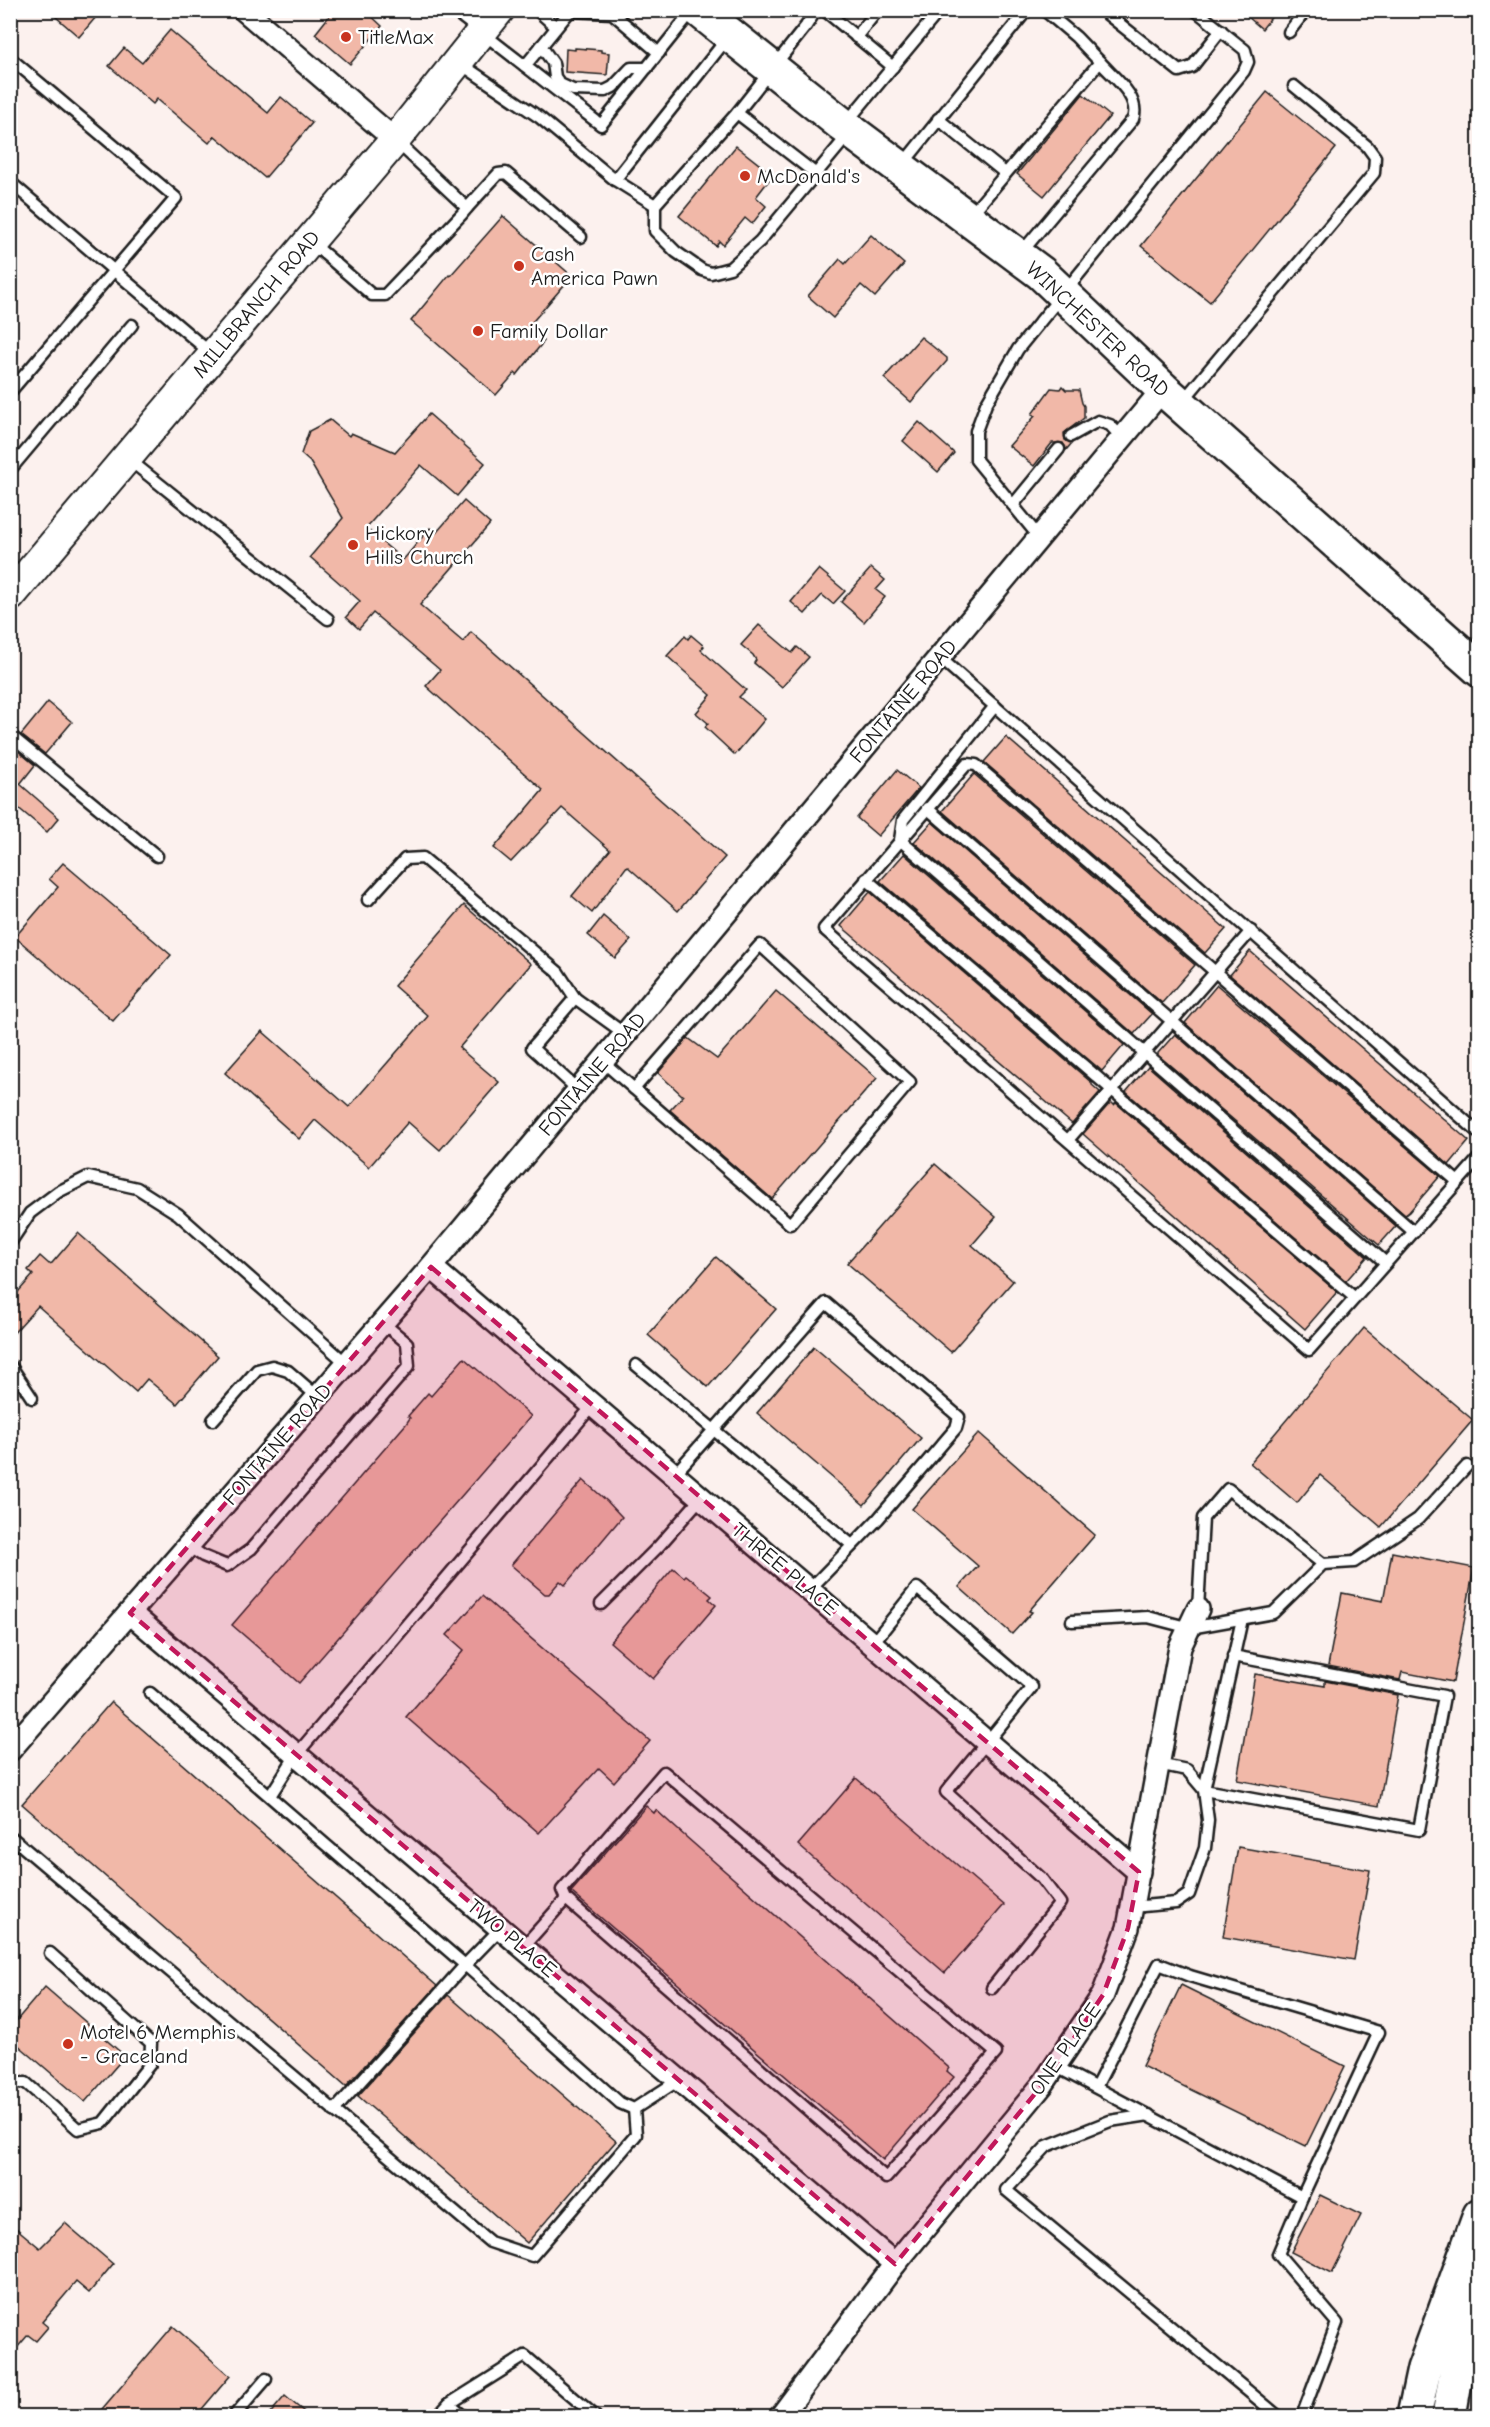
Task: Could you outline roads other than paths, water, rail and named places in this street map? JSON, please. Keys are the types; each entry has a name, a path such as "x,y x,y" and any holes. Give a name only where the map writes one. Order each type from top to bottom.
{"main road":[{"name":"WINCHESTER ROAD","path":"701,12 847,129 1018,256 1064,295 1171,397 1479,670"},
{"name":"MILLBRANCH ROAD","path":"10,596 394,140 490,22"},
{"path":"1414,2416 1424,2369 1479,2215"},
{"path":"1449,2416 1479,2236"}],"street":[{"path":"244,10 394,140"},
{"name":"FONTAINE ROAD","path":"10,1750 431,1267 1122,438 1171,397"},
{"name":"THREE PLACE","path":"431,1267 1138,1872"},
{"name":"TWO PLACE","path":"130,1613 894,2264"},
{"name":"ONE PLACE","path":"780,2416 894,2264 1043,2084 1103,1995 1128,1928 1180,1647 1194,1618"}],"lane":[{"path":"453,10 490,22 525,66 601,124 659,53 701,12"},
{"path":"537,10 556,27"},
{"path":"816,10 806,26 737,113 655,205 655,231 676,252 702,270 711,273 730,268 746,255 816,174 893,67 940,10"},
{"path":"824,10 893,67"},
{"path":"856,37 878,10"},
{"path":"900,168 1027,10"},
{"path":"1018,256 1132,119 1136,108 1132,98 1100,62 1076,37 1044,10"},
{"path":"1102,10 1179,71 1192,67 1221,30"},
{"path":"1040,537 976,460 976,431 986,404 1018,349 1244,71 1248,62 1245,50 1195,10"},
{"path":"1288,32 1306,10"},
{"path":"525,66 570,11 613,12 659,53"},
{"path":"615,180 729,36"},
{"path":"541,46 553,63 555,77 560,84 573,90 605,91 613,87 632,68 647,68"},
{"path":"10,58 176,198 10,392"},
{"path":"458,62 539,117 615,180 655,205"},
{"path":"967,218 1100,62"},
{"path":"1171,397 1374,173 1375,157 1367,146 1294,86"},
{"path":"737,113 816,174"},
{"path":"938,119 1005,173"},
{"path":"394,140 467,208"},
{"path":"309,241 372,295 386,295 498,174 506,173 581,237"},
{"path":"10,182 213,355"},
{"path":"10,470 132,325"},
{"path":"1071,436 1098,421 1110,425 1122,438"},
{"path":"1013,505 1059,449"},
{"path":"127,458 328,619"},
{"path":"939,657 1479,1134"},
{"path":"900,840 903,819 995,705"},
{"path":"10,735 157,855"},
{"path":"1458,1182 976,765 967,764 824,929 1309,1350 1414,1232 1458,1182 1479,1157"},
{"path":"927,808 1414,1232"},
{"path":"900,840 1386,1263"},
{"path":"368,900 405,859 423,858 558,972 575,998 625,1034"},
{"path":"866,879 1355,1298"},
{"path":"1068,1140 1251,931"},
{"path":"603,1061 634,1089 790,1224 910,1082 760,945 634,1089"},
{"path":"575,998 532,1048 578,1090"},
{"path":"10,1243 30,1213 58,1192 88,1177 137,1188 178,1214 346,1364"},
{"path":"674,1475 826,1303 959,1416 956,1428 878,1519 809,1590"},
{"path":"188,1546 203,1556 227,1566 251,1549 410,1366 407,1343 382,1322"},
{"path":"10,1365 32,1398"},
{"path":"636,1365 852,1545"},
{"path":"213,1420 257,1370 272,1366 288,1371 318,1397"},
{"path":"270,1796 296,1755 593,1406"},
{"path":"1072,1621 1149,1617 1242,1618 1273,1613 1323,1564 1354,1562 1418,1519 1467,1466"},
{"path":"1194,1618 1203,1518 1228,1489 1323,1564"},
{"path":"601,1604 659,1546 701,1498"},
{"path":"872,1644 917,1588 1032,1687 946,1792 1041,1878 1060,1903 992,1988"},
{"path":"1132,1907 1176,1903 1189,1894 1205,1848 1208,1820 1204,1790 1242,1618"},
{"path":"1158,1764 1187,1770 1204,1790 1419,1830 1444,1696 1233,1656"},
{"path":"150,1694 465,1965 620,2103 633,2109"},
{"path":"664,1772 996,2053 886,2178 566,1899 562,1890 664,1772"},
{"path":"10,1836 489,2242 532,2256 636,2135 633,2109"},
{"path":"523,1947 566,1899"},
{"path":"334,2111 500,1929"},
{"path":"10,2083 26,2083 78,2129 103,2123 150,2064 151,2043 50,1953"},
{"path":"1096,2087 1159,1964 1190,1976 1379,2032 1278,2254 1337,2323 1302,2416"},
{"path":"1055,2066 1302,2197"},
{"path":"633,2109 679,2080"},
{"path":"1149,2115 1110,2121 1047,2146 1006,2190 1278,2416"},
{"path":"438,2416 449,2404 525,2356 595,2416"},
{"path":"234,2416 266,2379"},
{"path":"449,2404 463,2416"}],"place":[{"name":"TitleMax","path":"346,37"},
{"name":"McDonald's","path":"745,176"},
{"name":"Cash America Pawn","path":"519,266"},
{"name":"Family Dollar","path":"478,331"},
{"name":"Hickory Hills Church","path":"353,545"},
{"name":"Motel 6 Memphis - Graceland","path":"68,2044"}]}
